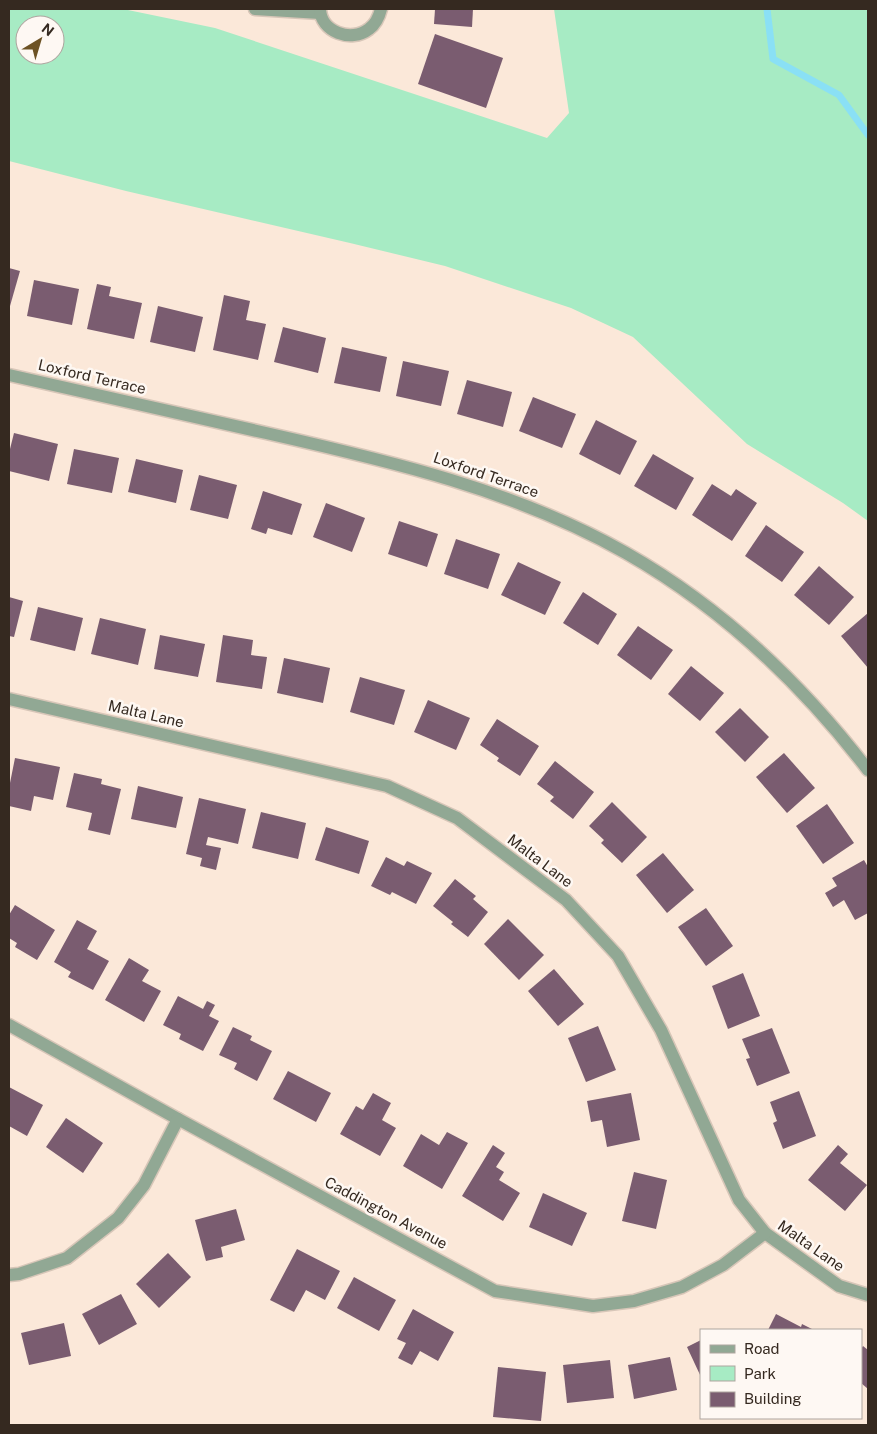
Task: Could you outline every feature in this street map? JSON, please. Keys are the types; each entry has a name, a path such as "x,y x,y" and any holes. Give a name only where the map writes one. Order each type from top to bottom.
{"street":[{"path":"255,9 320,11 326,24 335,32 347,36 359,35 370,29 378,20 381,9"},
{"name":"Loxford Terrace","path":"9,375 363,455 450,479 543,512 626,553 694,596 772,662 839,732 868,770"},
{"name":"Malta Lane","path":"9,700 387,786 457,818 566,900 618,956 661,1030 739,1200 765,1233 839,1286 868,1295"},
{"name":"Caddington Avenue","path":"9,1025 495,1291 592,1306 634,1301 682,1287 722,1265 765,1233"},
{"path":"9,1274 19,1274 67,1258 118,1218 144,1185 178,1119"}],"green space":[{"path":"9,9 123,9 215,28 547,138 569,113 554,9 868,9 868,521 843,503 747,444 633,337 571,308 445,266 126,191 9,161"}],"building":[{"path":"435,9 473,9 472,27 434,24"},
{"path":"435,34 503,58 486,108 418,84"},
{"path":"9,268 20,271 10,306 9,306"},
{"path":"34,280 79,289 72,325 27,316"},
{"path":"97,284 111,287 109,296 142,303 134,339 87,329"},
{"path":"224,295 250,301 246,320 266,324 258,360 213,350"},
{"path":"158,306 203,317 195,352 150,342"},
{"path":"283,327 326,338 318,373 274,362"},
{"path":"342,347 387,357 380,392 334,383"},
{"path":"403,361 449,371 441,406 396,396"},
{"path":"467,380 512,392 503,427 457,414"},
{"path":"533,397 576,414 562,448 519,431"},
{"path":"596,420 637,441 620,475 579,454"},
{"path":"14,433 58,444 49,481 9,471 9,453"},
{"path":"74,449 119,458 112,493 67,484"},
{"path":"653,454 694,478 676,510 634,486"},
{"path":"136,459 183,470 176,503 128,492"},
{"path":"199,475 237,485 228,519 190,510"},
{"path":"712,484 731,496 736,489 757,503 732,541 692,515"},
{"path":"263,491 302,504 292,535 268,528 266,534 251,529"},
{"path":"326,503 365,518 352,552 313,537"},
{"path":"399,521 438,534 427,567 388,554"},
{"path":"766,525 804,552 782,582 745,556"},
{"path":"456,539 500,554 488,589 444,574"},
{"path":"518,562 561,582 545,615 501,595"},
{"path":"819,566 854,597 829,625 794,595"},
{"path":"583,592 617,614 598,645 563,623"},
{"path":"9,597 23,601 14,637 9,636"},
{"path":"38,607 83,618 75,651 30,640"},
{"path":"868,613 868,668 841,636"},
{"path":"100,618 146,629 138,665 91,654"},
{"path":"638,626 673,650 651,680 617,655"},
{"path":"160,635 205,644 198,677 154,669"},
{"path":"223,635 253,640 251,655 267,657 262,689 216,682"},
{"path":"284,658 330,668 323,703 277,693"},
{"path":"691,666 724,693 700,721 668,694"},
{"path":"360,677 405,690 394,725 350,712"},
{"path":"428,700 470,718 456,750 414,732"},
{"path":"740,708 769,737 745,762 715,732"},
{"path":"497,719 539,746 520,776 497,761 499,758 480,745"},
{"path":"784,753 815,788 787,813 756,777"},
{"path":"15,758 60,767 53,800 34,796 31,811 9,806 9,788"},
{"path":"555,761 594,792 573,819 550,801 554,797 537,784"},
{"path":"74,773 102,779 101,784 121,789 110,835 88,830 92,813 66,807"},
{"path":"138,786 183,797 176,828 131,819"},
{"path":"199,798 246,809 238,844 208,837 206,845 221,848 216,870 200,866 202,858 186,854"},
{"path":"612,802 647,837 622,863 601,843 604,840 589,826"},
{"path":"827,804 854,843 823,864 796,826"},
{"path":"261,812 306,823 298,859 252,848"},
{"path":"326,827 369,841 359,874 315,860"},
{"path":"663,853 694,890 667,913 636,875"},
{"path":"386,857 404,866 407,861 432,873 416,904 392,892 390,895 371,886"},
{"path":"864,860 868,867 868,913 855,920 844,900 833,907 825,893 837,886 832,878"},
{"path":"455,879 476,896 473,899 488,912 468,937 451,924 453,922 433,906"},
{"path":"15,905 55,930 37,960 15,947 17,943 9,938 9,915"},
{"path":"706,908 733,946 706,966 678,927"},
{"path":"508,919 544,955 519,980 484,944"},
{"path":"77,920 97,931 87,949 109,961 93,990 68,977 71,972 54,962"},
{"path":"129,958 149,970 142,981 161,991 144,1022 105,1000"},
{"path":"554,969 584,1004 558,1026 528,991"},
{"path":"743,973 760,1016 728,1029 712,986"},
{"path":"178,996 203,1009 207,1001 215,1005 209,1016 219,1021 203,1051 179,1039 181,1034 163,1025"},
{"path":"598,1026 616,1070 586,1082 568,1038"},
{"path":"233,1027 252,1036 250,1040 272,1051 257,1081 234,1069 237,1063 219,1055"},
{"path":"772,1028 790,1073 757,1086 746,1059 750,1058 742,1039"},
{"path":"288,1071 331,1093 316,1122 273,1099"},
{"path":"9,1087 43,1105 27,1136 9,1126"},
{"path":"799,1091 816,1136 783,1149 773,1123 777,1121 770,1102"},
{"path":"373,1093 391,1103 382,1120 396,1128 380,1156 340,1134 356,1106 363,1110"},
{"path":"631,1093 640,1140 607,1147 602,1120 591,1122 587,1101"},
{"path":"66,1118 103,1143 83,1173 46,1147"},
{"path":"447,1132 468,1143 442,1189 403,1166 421,1134 439,1145"},
{"path":"493,1145 505,1153 496,1167 504,1172 499,1180 520,1193 503,1221 462,1196"},
{"path":"838,1145 848,1154 840,1163 867,1185 845,1211 808,1180"},
{"path":"634,1172 667,1180 656,1229 622,1221"},
{"path":"543,1193 587,1213 572,1246 529,1227"},
{"path":"236,1209 245,1240 221,1247 223,1257 206,1261 195,1220"},
{"path":"297,1249 340,1271 325,1300 306,1290 294,1312 270,1300"},
{"path":"168,1253 191,1277 159,1308 136,1284"},
{"path":"354,1277 396,1300 379,1331 337,1308"},
{"path":"121,1294 137,1324 99,1345 82,1314"},
{"path":"413,1309 454,1332 438,1361 420,1351 412,1365 398,1358 406,1343 397,1339"},
{"path":"776,1314 801,1327 802,1324 812,1329 768,1329"},
{"path":"64,1323 71,1356 29,1365 21,1333"},
{"path":"700,1340 700,1375 687,1347"},
{"path":"863,1346 868,1350 868,1389 862,1384"},
{"path":"670,1357 677,1390 634,1399 628,1365"},
{"path":"610,1360 614,1398 567,1403 563,1365"},
{"path":"498,1367 546,1372 541,1421 493,1417"}],"waterway":[{"path":"767,9 773,59 839,95 868,135"}]}
